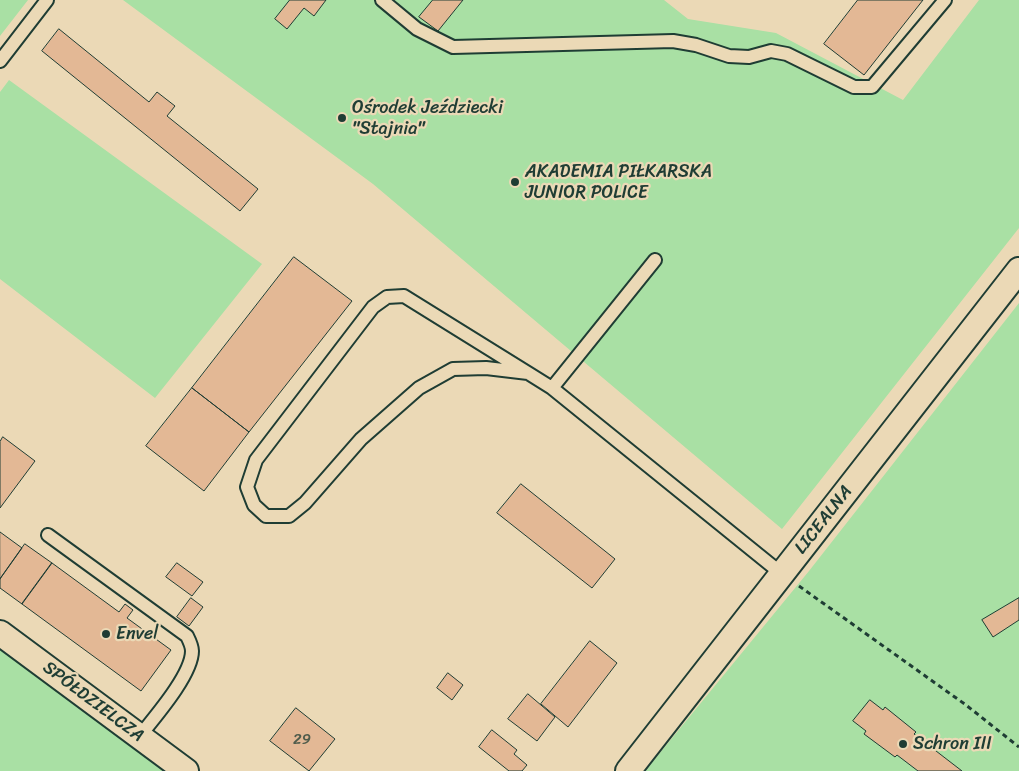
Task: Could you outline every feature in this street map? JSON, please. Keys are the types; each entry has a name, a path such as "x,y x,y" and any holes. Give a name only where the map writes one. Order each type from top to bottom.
{"street":[{"name":"LICEALNA","path":"628,771 1019,270"},
{"name":"SPÓŁDZIELCZA","path":"0,633 186,771"}],"lane":[{"path":"0,61 47,0"},
{"path":"382,0 417,29 453,48 673,41 729,56 749,57 771,51 788,54 854,87 872,87 945,0"},
{"path":"552,388 655,260"},
{"path":"528,373 486,368 453,369 419,388 368,433 305,503 289,516 266,516 254,506 247,487 256,460 373,307 387,297 404,296 528,373 552,388 782,574"},
{"path":"48,535 187,636 192,651 186,671 176,689 139,737"}],"path":[{"path":"782,574 966,705 1019,747"}],"green space":[{"path":"0,0 28,0 0,36"},
{"path":"123,0 664,0 688,19 776,33 903,100 979,0 1019,0 1019,228 782,529 373,184"},
{"path":"9,80 262,264 155,398 0,279 0,92"},
{"path":"1019,303 1019,771 645,771 809,571"},
{"path":"0,645 164,771 0,771"}],"building":[{"path":"290,0 326,0 314,16 304,8 287,29 275,19"},
{"path":"433,0 463,0 438,31 419,17"},
{"path":"858,0 923,0 864,75 824,44"},
{"path":"59,29 149,102 157,92 175,106 167,116 258,189 240,211 42,51"},
{"path":"294,257 352,301 249,432 192,388"},
{"path":"192,388 249,432 204,491 146,446"},
{"path":"3,437 35,461 0,508 0,442"},
{"path":"521,484 615,559 592,588 497,513"},
{"path":"0,532 22,548 0,579"},
{"path":"25,544 52,563 22,604 0,588 0,579"},
{"name":"Envel","path":"52,563 119,612 125,604 133,610 127,618 171,650 141,691 22,604"},
{"path":"177,563 203,582 192,596 166,577"},
{"path":"191,598 203,607 189,626 177,617"},
{"path":"1019,598 1019,620 993,637 982,620"},
{"path":"590,641 617,663 568,727 541,704"},
{"path":"448,673 463,685 452,700 437,688"},
{"path":"528,694 555,717 537,741 508,719"},
{"name":"Schron III","path":"870,700 883,710 885,707 916,732 914,734 962,771 918,771 864,734 866,731 853,721"},
{"path":"296,708 335,739 309,771 270,741"},
{"path":"492,730 517,750 514,754 527,765 522,771 509,771 479,747"}],"place":[{"name":"Ośrodek Jeździecki \"Stajnia\"","path":"342,118"},
{"name":"AKADEMIA PIŁKARSKA JUNIOR POLICE","path":"515,182"},
{"name":"Envel","path":"106,634"},
{"name":"Schron III","path":"903,744"}]}
